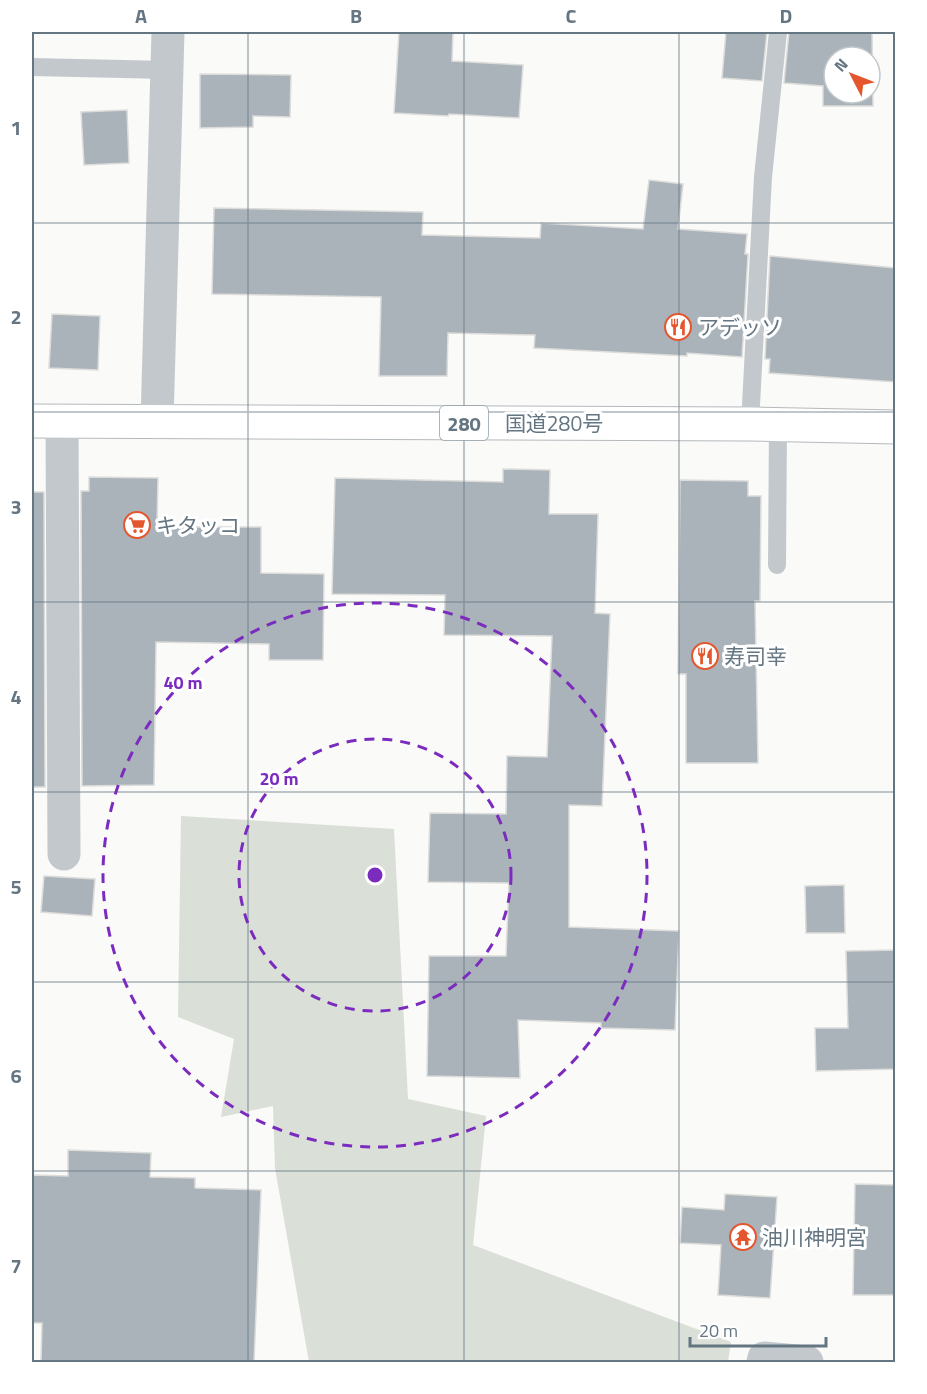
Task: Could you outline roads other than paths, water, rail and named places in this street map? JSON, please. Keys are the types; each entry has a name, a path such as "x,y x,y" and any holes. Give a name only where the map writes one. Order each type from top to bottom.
{"highway":[{"name":"国道280号","path":"47,421 764,424 896,427"}],"street":[{"path":"157,422 168,32"},
{"path":"47,421 64,854"},
{"path":"763,1362 764,1358 807,1362"}],"lane":[{"path":"777,565 764,424 764,177 778,32"},
{"path":"32,67 167,70"}],"place":[{"name":"アデッソ","path":"678,327"},
{"name":"キタッコ","path":"137,525"},
{"name":"寿司幸","path":"705,656"},
{"name":"油川神明宮","path":"743,1237"}]}
